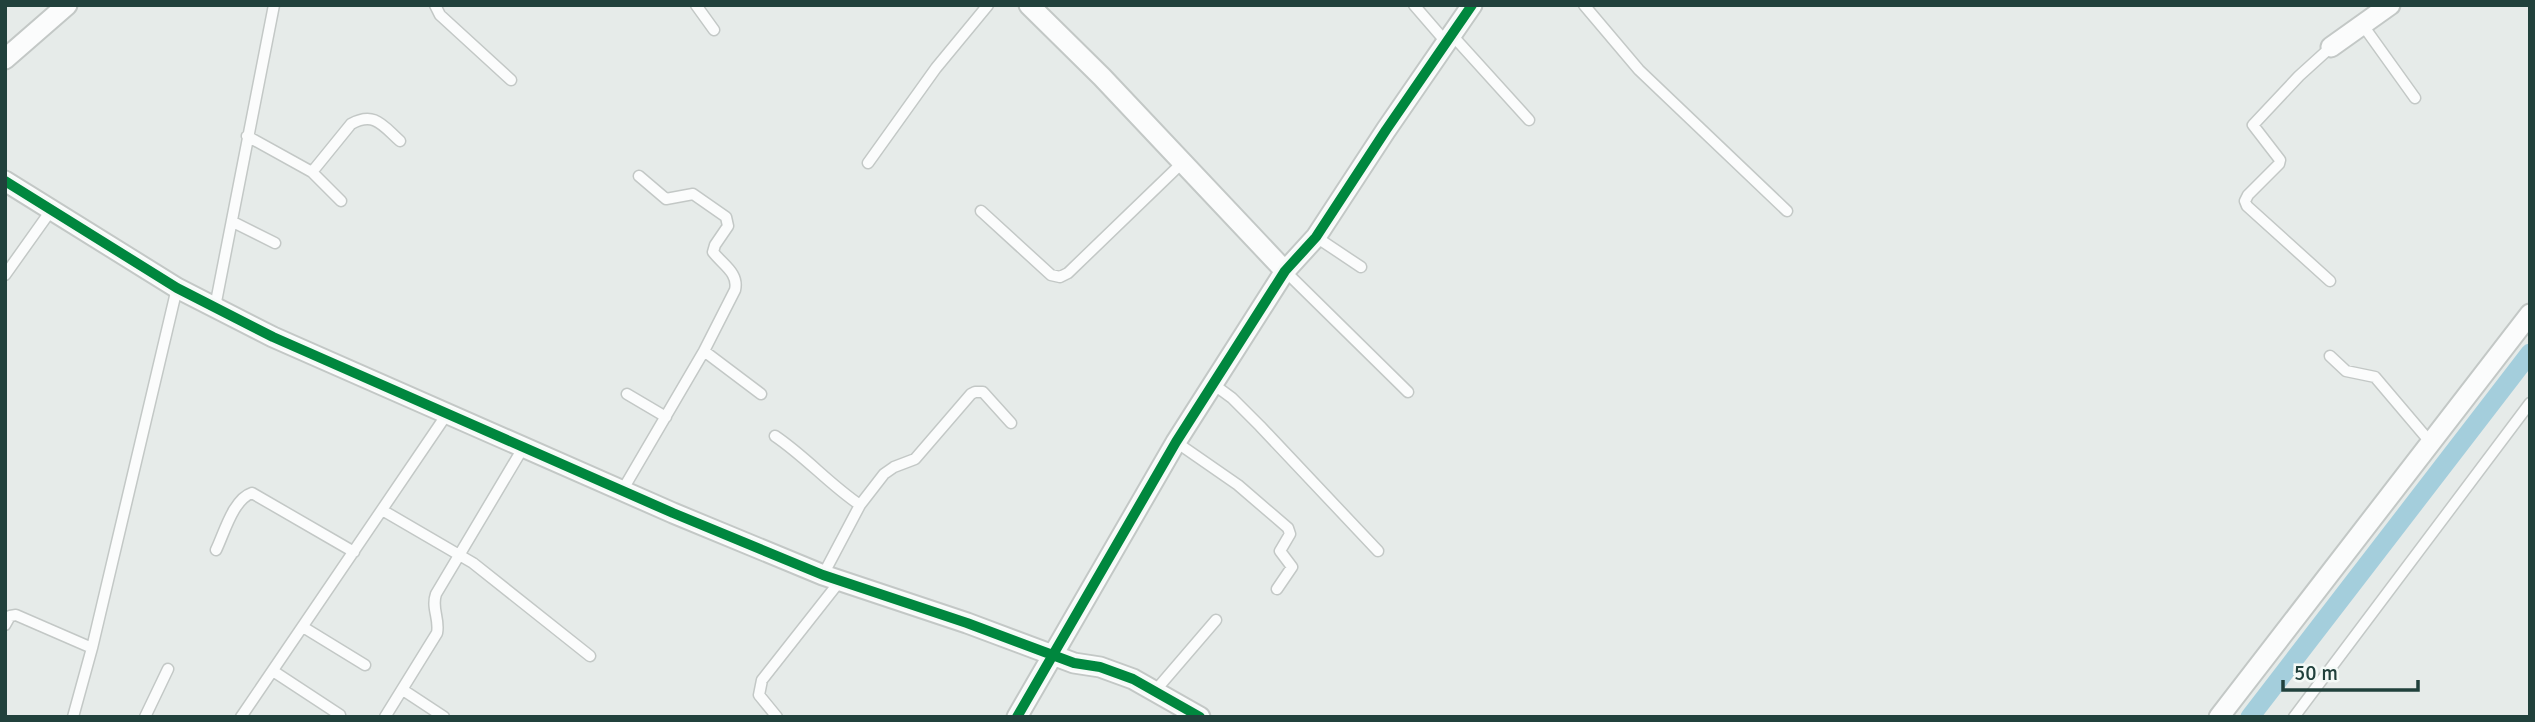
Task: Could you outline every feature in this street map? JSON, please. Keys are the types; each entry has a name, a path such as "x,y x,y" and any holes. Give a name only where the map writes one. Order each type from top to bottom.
{"street":[{"path":"5,59 67,5"},
{"path":"1030,5 1102,77 1285,271"},
{"path":"1017,717 1176,442 1285,271 1316,237 1336,203 1472,5"},
{"path":"2331,47 2390,5"},
{"path":"5,181 177,288 273,337 622,491 832,578 1074,663 1100,667 1155,691 1200,717"},
{"path":"2219,717 2530,314"}],"lane":[{"path":"215,307 274,5"},
{"path":"435,5 440,15 511,80"},
{"path":"696,5 714,30"},
{"path":"868,163 936,68 988,5"},
{"path":"1413,5 1530,120"},
{"path":"1584,5 1639,70 1787,211"},
{"path":"2362,24 2415,98"},
{"path":"2330,281 2247,206 2245,201 2280,160 2253,125 2299,76 2331,47"},
{"path":"312,172 351,124 359,120 372,119 379,122 400,141"},
{"path":"247,135 312,172 341,201"},
{"path":"981,211 1051,275 1060,277 1068,273 1182,163"},
{"path":"622,491 704,351 736,284 734,275 713,253 729,223 726,217 693,194 666,199 639,176"},
{"path":"5,275 52,209"},
{"path":"233,222 275,243"},
{"path":"1316,237 1362,267"},
{"path":"1285,271 1408,391"},
{"path":"73,717 92,648 177,288"},
{"path":"704,351 761,394"},
{"path":"2330,356 2346,371 2375,377 2431,443"},
{"path":"1213,384 1233,398 1378,551"},
{"path":"776,717 759,695 762,680 832,578 860,505 889,470 915,459 975,392 983,392 1011,423"},
{"path":"627,394 666,417"},
{"path":"2294,717 2530,403"},
{"path":"241,717 447,414"},
{"path":"775,436 802,456 839,491 860,505"},
{"path":"1176,442 1238,485 1288,528 1290,534 1280,551 1292,567 1277,589"},
{"path":"385,717 437,634 438,620 434,600 457,556 523,448"},
{"path":"216,551 237,507 246,495 252,492 354,552"},
{"path":"382,510 473,563 590,656"},
{"path":"5,625 10,616 16,615 92,648"},
{"path":"1155,691 1216,620"},
{"path":"303,627 365,665"},
{"path":"145,717 168,669"},
{"path":"273,671 340,715"},
{"path":"403,690 444,717"}],"waterway":[{"path":"2250,717 2530,353"}],"cycle path":[{"path":"1017,717 1176,442 1285,271 1316,237 1472,5"},
{"path":"5,181 177,288 273,337 673,513 823,575 967,623 1074,663 1100,667 1133,679 1200,717"}]}
